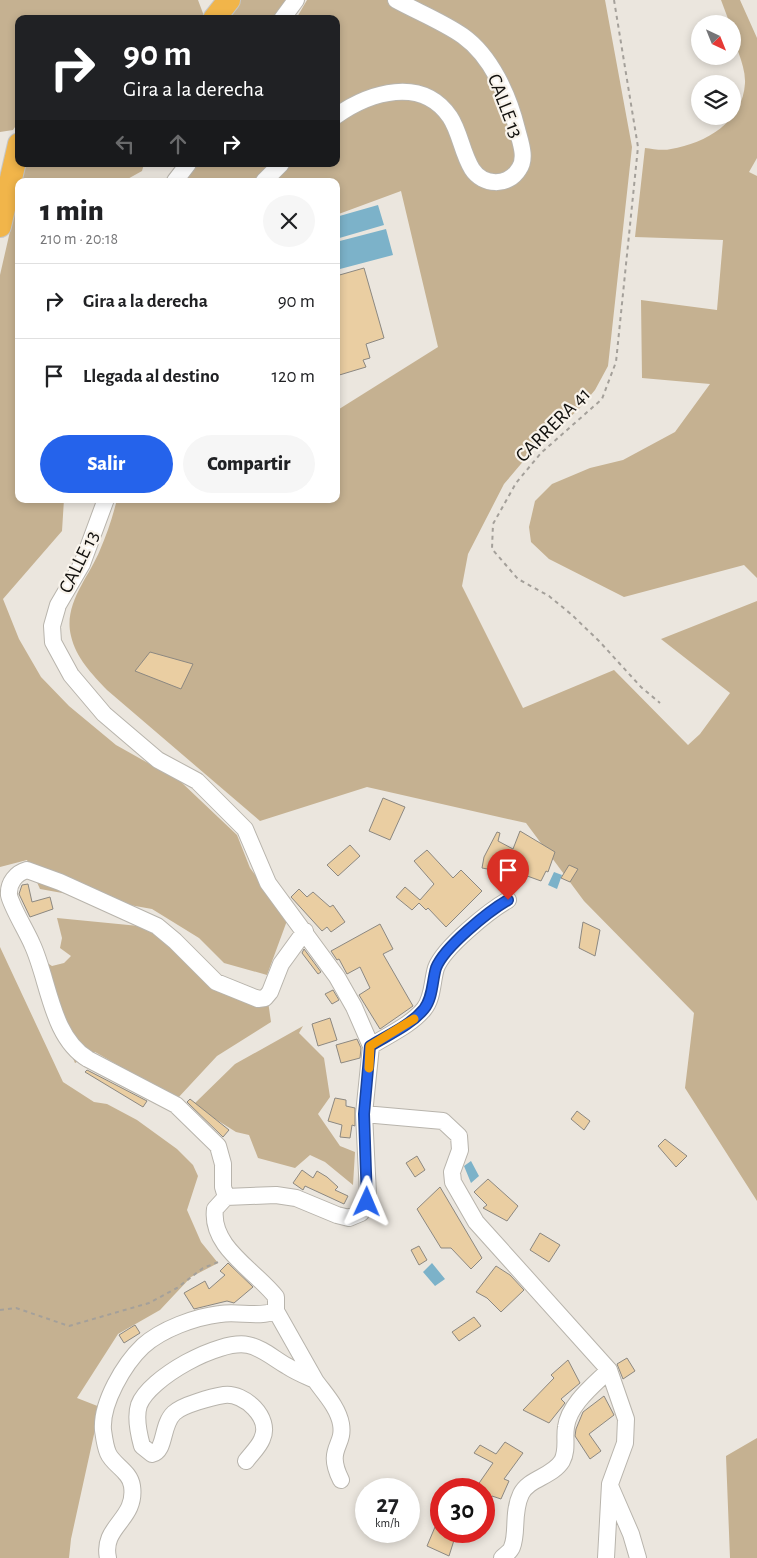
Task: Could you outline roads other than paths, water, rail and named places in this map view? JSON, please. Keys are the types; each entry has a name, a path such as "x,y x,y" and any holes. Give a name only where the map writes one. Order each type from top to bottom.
{"highway":[{"path":"217,15 229,0"},
{"path":"0,226 15,161"}],"street":[{"path":"285,15 296,0"},
{"name":"CALLE 13","path":"340,113 352,105 384,92 420,92 439,104 451,118 473,172 486,181 498,183 510,178 521,167 523,158 514,118 492,69 478,50 462,36 396,0"},
{"path":"177,178 186,167"},
{"path":"267,178 278,167"},
{"name":"CALLE 13","path":"105,503 82,564 58,605 52,626 53,642 71,675 104,714 158,760 198,781 245,829 268,883 305,931"},
{"path":"226,1197 223,1164 218,1146 176,1105 88,1059 70,1043 58,1018 33,946 9,897 10,885 14,877 27,870 60,882 157,926 175,940 216,982 258,999 265,998 270,992 281,964 305,931 337,977 354,1007 370,1046 364,1114 368,1194 364,1208 356,1216 337,1215 296,1198 276,1195 226,1197 215,1209 216,1231 233,1253 276,1297 276,1310 314,1380 334,1407 341,1424 334,1451 334,1466 341,1480"},
{"path":"370,1046 416,1018 426,1007 436,970 445,953 488,913 508,900"},
{"path":"364,1114 443,1121 458,1136 460,1150 452,1172 453,1182 476,1222 609,1370 626,1419 625,1443 610,1484 606,1558"},
{"path":"108,1558 105,1546 110,1534 127,1512 132,1496 132,1484 108,1453 103,1428 109,1396 122,1375 143,1346 163,1332 220,1314 269,1314 276,1310"},
{"path":"246,1460 262,1439 264,1426 258,1412 242,1397 226,1395 175,1411 165,1423 159,1451 152,1454 142,1446 140,1437 138,1407 143,1396 178,1367 223,1347 247,1344 272,1355 287,1366 314,1380"},
{"path":"502,1558 512,1547 514,1517 522,1492 528,1485 550,1473 563,1460 566,1444 566,1426 571,1412 609,1370"},
{"path":"610,1484 638,1558"}],"water":[{"path":"378,205 384,225 340,238 340,216"},
{"path":"386,229 393,255 340,269 340,241"},
{"path":"554,872 562,875 557,889 548,885"},
{"path":"471,1161 479,1176 471,1183 464,1166"},
{"path":"432,1263 445,1279 435,1286 423,1272"}]}
